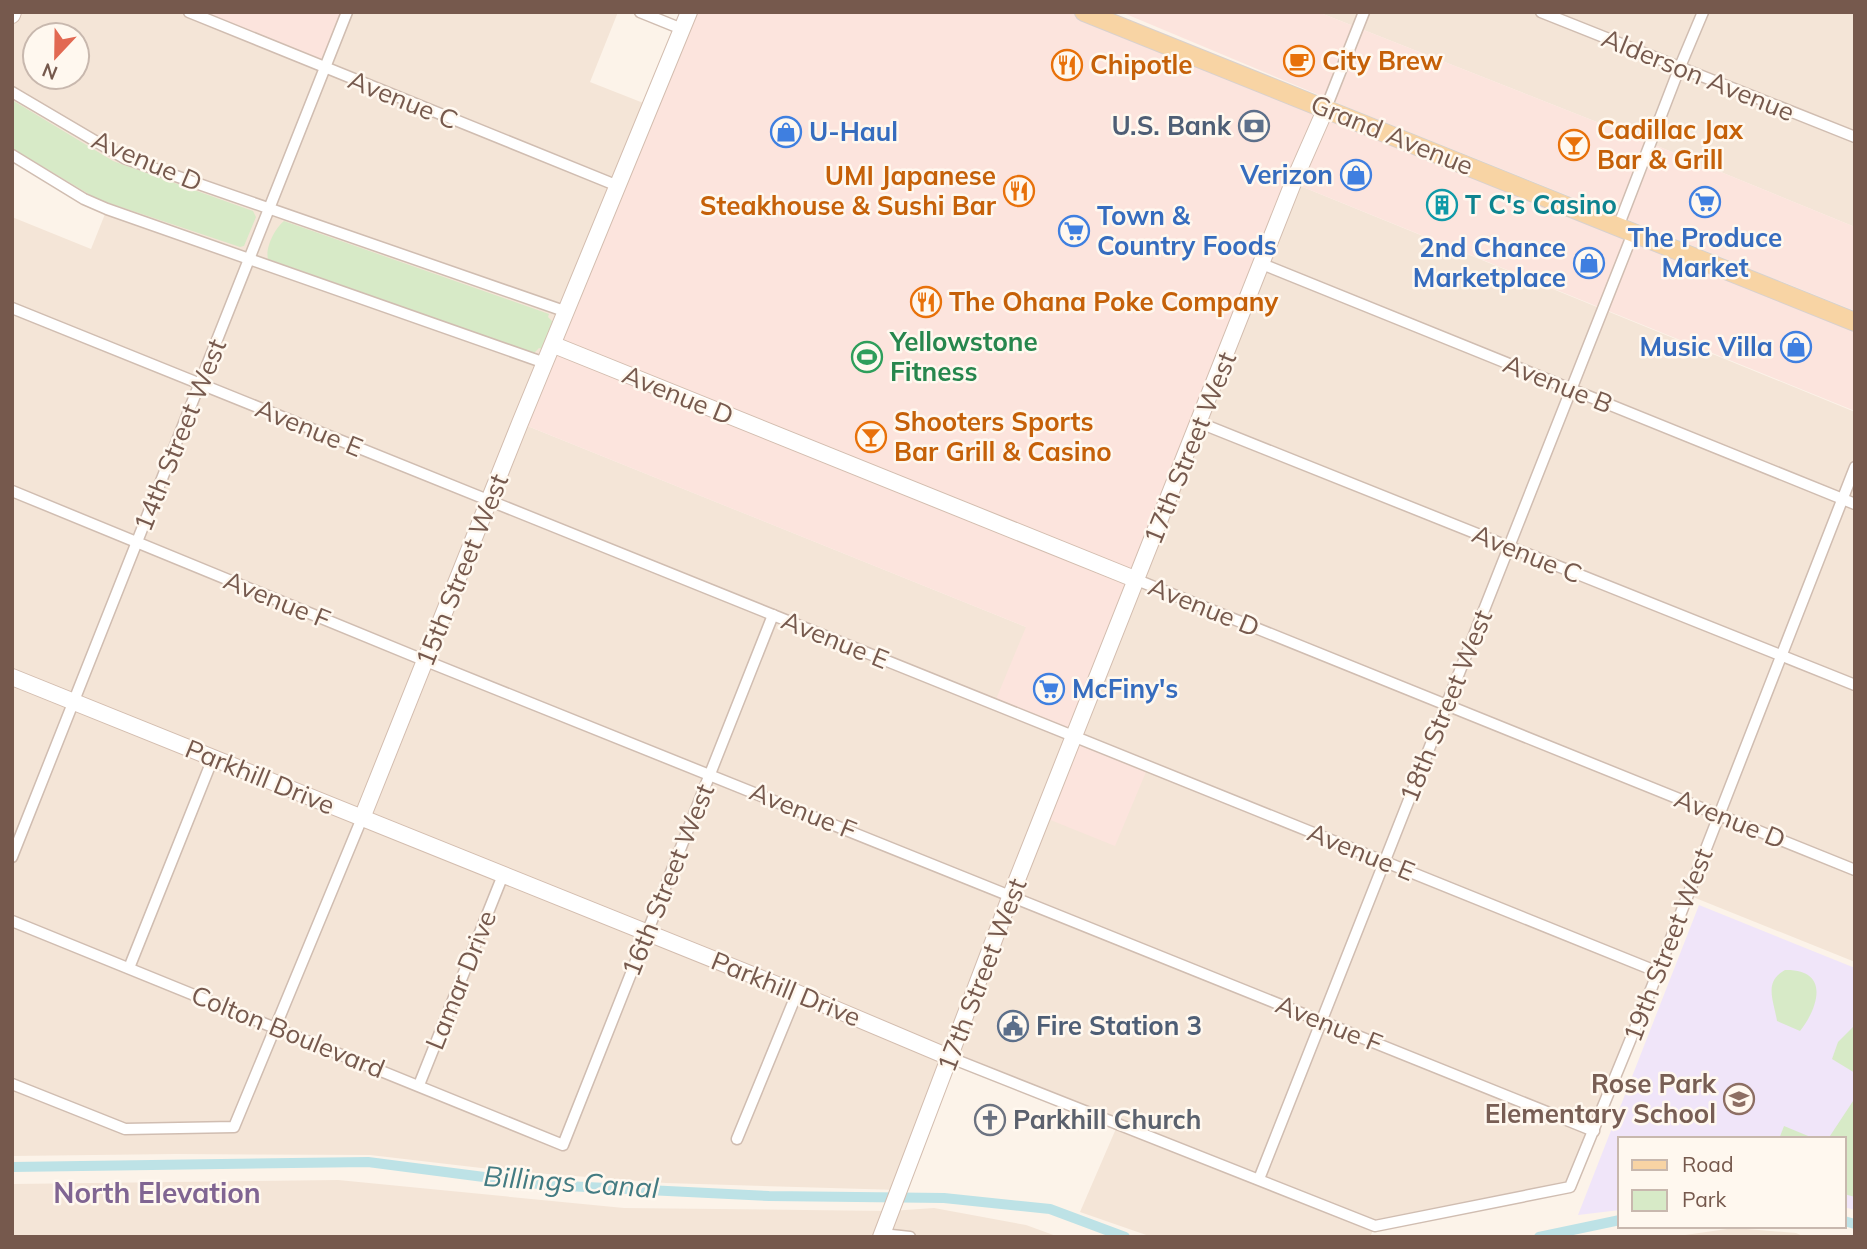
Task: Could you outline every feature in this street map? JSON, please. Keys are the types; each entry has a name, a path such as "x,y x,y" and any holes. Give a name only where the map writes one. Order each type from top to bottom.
{"main road":[{"name":"Grand Avenue","path":"1084,12 1855,322"}],"street":[{"name":"Avenue C","path":"189,12 618,186"},
{"name":"14th Street West","path":"12,857 346,12"},
{"path":"640,12 682,29"},
{"name":"15th Street West","path":"12,1083 125,1129 234,1127 689,12"},
{"name":"17th Street West","path":"881,1236 1011,895 1364,12"},
{"name":"Alderson Avenue","path":"1541,12 1678,69 1855,137"},
{"name":"18th Street West","path":"1259,1179 1571,390 1678,69 1703,12"},
{"name":"Avenue D","path":"12,92 124,158 567,312"},
{"name":"Avenue D","path":"12,155 84,199 101,206 545,363"},
{"name":"Avenue B","path":"1262,264 1855,504"},
{"name":"Avenue E","path":"12,308 1658,972"},
{"name":"Avenue D","path":"554,345 1855,870"},
{"name":"Avenue C","path":"1200,422 1855,685"},
{"name":"19th Street West","path":"1570,1187 1658,972 1855,467"},
{"name":"Avenue F","path":"12,491 426,661 710,773 1594,1131"},
{"name":"16th Street West","path":"563,1145 773,615"},
{"name":"Parkhill Drive","path":"12,677 797,993 951,1058 1375,1226 1570,1187"},
{"path":"129,968 214,758"},
{"name":"Lamar Drive","path":"419,1086 503,875"},
{"name":"Colton Boulevard","path":"12,920 563,1145"},
{"path":"737,1139 797,993"},
{"path":"881,1236 910,1237"}],"shaded area":[{"path":"12,12 618,12 590,82 651,106 520,423 1026,627 1293,183 1855,412 1855,962 1688,895 1570,1187 1375,1226 1370,1237 1152,1237 1080,1212 1118,1124 951,1058 899,1190 666,1183 507,1171 370,1155 12,1156 12,217 91,249 107,209 12,155"},
{"path":"189,12 347,12 324,68"},
{"path":"689,12 1084,12 1855,322 1855,411 1293,183 1075,737 994,704 1026,627 520,423"},
{"path":"1121,12 1318,12 1650,143 1855,227 1855,311 1357,111"},
{"path":"1318,12 1855,12 1855,227 1650,143"},
{"path":"1075,737 1148,767 1115,846 1043,817"},
{"name":"Rose Park Elementary School","path":"1699,905 1855,968 1855,1210 1846,1208 1846,1137 1618,1137 1618,1210 1578,1215"},
{"path":"338,1180 624,1208 891,1211 934,1208 1026,1225 1059,1237 12,1237 12,1184"},
{"path":"1734,1228 1796,1233 1805,1237 1671,1237"}],"green space":[{"path":"12,100 113,161 253,211 256,217 244,246 240,247 97,199 12,148"},
{"path":"284,221 549,314 548,317 553,322 542,349 539,348 534,353 268,259 271,238"},
{"path":"1785,970 1799,971 1815,983 1812,1011 1800,1031 1777,1021 1772,986 1778,975"},
{"path":"1855,1025 1855,1073 1832,1059 1838,1042"},
{"path":"1855,1098 1855,1197 1846,1195 1846,1137 1829,1137"},
{"path":"1784,1126 1811,1137 1780,1137"}],"waterway":[{"name":"Billings Canal","path":"12,1167 368,1162 546,1185 769,1196 944,1198 1050,1209 1125,1237"},
{"name":"Billings Canal","path":"1539,1237 1618,1220"},
{"name":"Billings Canal","path":"1846,1222 1855,1224"}],"place":[{"name":"City Brew","path":"1299,61"},
{"name":"Chipotle","path":"1067,65"},
{"name":"U.S. Bank","path":"1254,126"},
{"name":"U-Haul","path":"786,132"},
{"name":"Cadillac Jax Bar & Grill","path":"1574,145"},
{"name":"Verizon","path":"1356,175"},
{"name":"UMI Japanese Steakhouse & Sushi Bar","path":"1019,191"},
{"name":"The Produce Market","path":"1705,202"},
{"name":"T C's Casino","path":"1442,205"},
{"name":"Town & Country Foods","path":"1074,231"},
{"name":"2nd Chance Marketplace","path":"1589,263"},
{"name":"The Ohana Poke Company","path":"926,302"},
{"name":"Music Villa","path":"1796,347"},
{"name":"Yellowstone Fitness","path":"867,357"},
{"name":"Shooters Sports Bar Grill & Casino","path":"871,437"},
{"name":"McFiny's","path":"1049,689"},
{"name":"Fire Station 3","path":"1013,1026"},
{"name":"Rose Park Elementary School","path":"1739,1099"},
{"name":"Parkhill Church","path":"990,1120"}],"district":[{"name":"North Elevation","path":"157,1193"}]}
